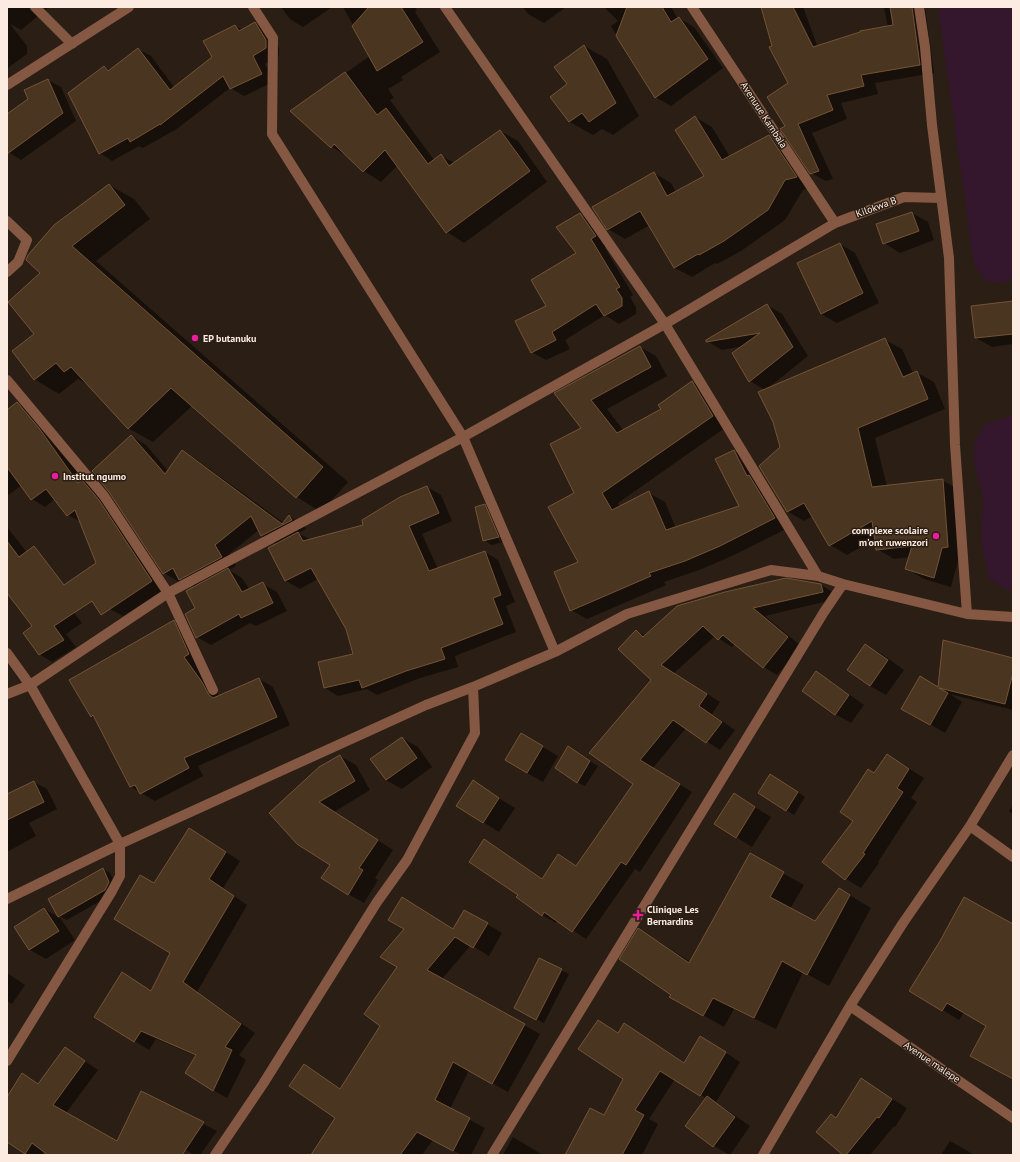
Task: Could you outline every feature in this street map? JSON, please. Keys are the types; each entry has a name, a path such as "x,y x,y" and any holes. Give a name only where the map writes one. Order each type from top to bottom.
{"street":[{"path":"35,7 72,44"},
{"path":"7,85 129,7"},
{"path":"253,7 273,38 272,134 463,438 555,652"},
{"path":"445,7 665,324 818,576"},
{"name":"Avenuue Kambala","path":"692,7 835,222"},
{"path":"919,7 925,47 932,125 949,258 955,445 967,614"},
{"name":"Kilokwa B","path":"7,694 30,685 168,592 463,438 665,324 835,222 904,197 941,198"},
{"path":"7,221 27,240 18,262 7,272"},
{"path":"7,380 104,496 168,592 213,690"},
{"path":"7,899 120,844 426,705 473,687 555,652 627,614 771,570 818,576 844,584 967,614 1013,617"},
{"path":"492,1155 824,612 844,584"},
{"path":"7,652 30,685 120,844 120,876 7,1061"},
{"path":"215,1155 263,1084 377,902 407,860 475,733 473,687"},
{"path":"763,1155 850,1006 903,923 970,826 1013,755"},
{"path":"970,826 1013,857"},
{"name":"Avenue malepe","path":"850,1006 1013,1118"}],"shaded area":[{"path":"938,7 1013,7 1013,276 1005,284 986,281 974,265"},
{"path":"1013,415 1013,591 1005,589 989,579 981,540 983,499 974,461 975,441 986,424"}],"building":[{"path":"369,7 401,7 423,42 377,71 352,26"},
{"path":"627,7 662,7 671,22 679,17 708,59 655,98 616,36"},
{"path":"761,7 793,7 813,47 860,31 893,25 890,7 912,7 920,65 861,75 864,86 827,95 833,110 798,124 819,171 810,174 780,129 785,126 767,97 788,83 769,47 772,46"},
{"path":"255,22 266,40 266,48 253,56 262,74 230,89 223,76 160,125 130,142 128,138 99,154 68,93 104,66 108,71 138,48 170,90 212,57 203,41 235,25 239,31"},
{"path":"584,45 616,103 589,122 582,113 569,122 550,97 567,84 554,67"},
{"path":"345,72 377,115 386,108 428,164 441,154 449,166 500,130 530,171 446,233 385,150 363,172 334,144 331,148 290,111"},
{"path":"48,79 63,113 7,154 7,114 28,99 24,90"},
{"path":"695,116 722,160 769,135 797,177 785,180 768,210 724,241 674,268 640,211 607,230 592,207 654,172 667,196 704,176 675,130"},
{"path":"109,184 125,205 72,246 323,467 296,498 171,388 128,429 71,367 64,372 56,363 34,380 12,351 34,334 8,302 40,273 26,260 28,255 54,225"},
{"path":"912,212 919,231 883,244 876,224"},
{"path":"580,213 596,236 591,239 620,287 616,289 622,298 622,306 604,316 596,304 552,332 556,340 531,353 515,321 546,306 531,280 576,253 556,227"},
{"path":"840,243 863,293 821,314 797,263"},
{"path":"1013,301 1013,334 975,338 971,306"},
{"path":"767,304 793,347 749,382 732,353 760,333 706,342 706,340"},
{"path":"885,338 903,377 917,371 928,399 858,428 872,487 943,479 948,547 942,548 934,578 905,569 912,546 876,550 872,521 829,546 804,503 787,512 759,466 780,447 773,422 758,392"},
{"path":"640,346 651,367 591,400 617,433 661,409 658,405 692,381 713,416 602,493 612,510 649,491 666,530 739,506 715,459 734,450 747,476 749,475 775,518 720,546 685,561 649,573 651,576 570,611 554,572 578,562 548,507 574,493 550,444 581,428 554,393"},
{"path":"17,402 39,428 78,483 82,480 99,500 152,581 101,615 92,601 54,626 64,640 39,655 23,633 32,626 7,593 7,541 19,557 34,546 64,585 96,563 75,510 67,516 46,489 31,500 7,467 7,410"},
{"path":"131,435 165,474 182,450 282,524 289,515 292,520 261,536 251,516 215,545 222,557 179,580 173,568 163,574 109,492 92,471"},
{"path":"427,486 439,513 409,526 429,571 485,551 501,595 493,598 503,624 441,648 445,659 406,671 362,688 359,680 324,688 318,662 353,654 346,629 311,568 285,581 268,548 298,532 303,541 363,525 362,520 400,497"},
{"path":"485,504 499,537 483,541 475,507"},
{"path":"228,568 242,592 263,582 273,603 241,618 239,614 196,638 185,614 195,608 186,591"},
{"path":"786,578 821,584 823,592 753,608 788,637 763,668 723,635 718,640 703,626 661,665 707,694 699,706 722,722 706,743 673,720 640,760 680,784 626,865 621,862 572,932 544,912 542,916 516,897 518,895 469,862 484,839 542,879 558,854 576,866 633,784 589,753 651,680 618,649 636,630 643,637 677,606 725,592"},
{"path":"174,620 189,654 184,657 202,682 209,695 213,698 259,678 277,717 184,758 189,768 140,794 135,785 130,787 93,715 91,717 69,680"},
{"path":"943,640 1013,658 1013,673 1005,704 939,688 948,693 930,725 901,709 920,676 938,687"},
{"path":"865,644 888,660 870,686 847,670"},
{"path":"816,671 849,695 835,715 802,691"},
{"path":"521,733 543,746 527,773 505,760"},
{"path":"402,737 417,758 386,780 370,759"},
{"path":"568,746 590,761 577,783 555,768"},
{"path":"887,754 909,769 897,788 903,792 863,853 865,854 845,880 822,862 853,821 840,812 868,769 874,773"},
{"path":"340,755 355,781 319,802 378,840 359,868 363,870 348,895 321,878 330,865 297,844 269,813 319,767"},
{"path":"770,774 798,792 786,811 758,793"},
{"path":"473,780 499,798 483,823 456,806"},
{"path":"34,781 44,802 7,820 7,794"},
{"path":"734,793 755,807 736,838 714,824"},
{"path":"189,828 226,852 209,879 234,896 183,982 241,1024 225,1047 232,1050 213,1091 185,1073 196,1055 141,1031 134,1042 94,1017 122,972 151,991 170,953 114,919 140,875 154,883"},
{"path":"750,853 784,872 770,897 815,921 839,888 850,895 807,975 782,961 754,1018 713,998 703,1016 669,997 671,995 619,959 638,928 689,963"},
{"path":"103,868 109,882 105,890 58,917 48,899"},
{"path":"402,897 453,929 464,910 488,923 473,948 455,937 427,970 525,1024 492,1084 453,1062 435,1100 470,1118 453,1151 417,1132 400,1155 311,1155 335,1118 289,1086 304,1064 340,1089 380,1026 364,1014 397,967 380,957 404,929 388,920"},
{"path":"964,897 1013,924 1013,1079 970,1056 986,1026 947,1003 942,1011 909,991 940,941"},
{"path":"44,908 59,931 29,950 14,927"},
{"path":"539,958 562,969 536,1020 514,1008"},
{"path":"598,1020 618,1033 624,1023 684,1063 700,1036 726,1052 700,1096 660,1071 635,1110 644,1115 622,1155 565,1155 590,1108 604,1115 623,1079 578,1049"},
{"path":"65,1047 85,1061 53,1105 117,1141 141,1091 204,1122 182,1155 48,1155 32,1143 25,1154 7,1142 7,1097 22,1073 38,1084"},
{"path":"861,1078 892,1099 879,1118 877,1117 846,1155 843,1155 816,1132 831,1114 836,1118"},
{"path":"707,1096 735,1117 713,1147 685,1126"}],"place":[{"name":"EP butanuku","path":"195,338"},
{"name":"Institut ngumo","path":"55,476"},
{"name":"complexe scolaire m'ont ruwenzori","path":"936,536"},
{"name":"Clinique Les Bernardins","path":"638,915"}]}
